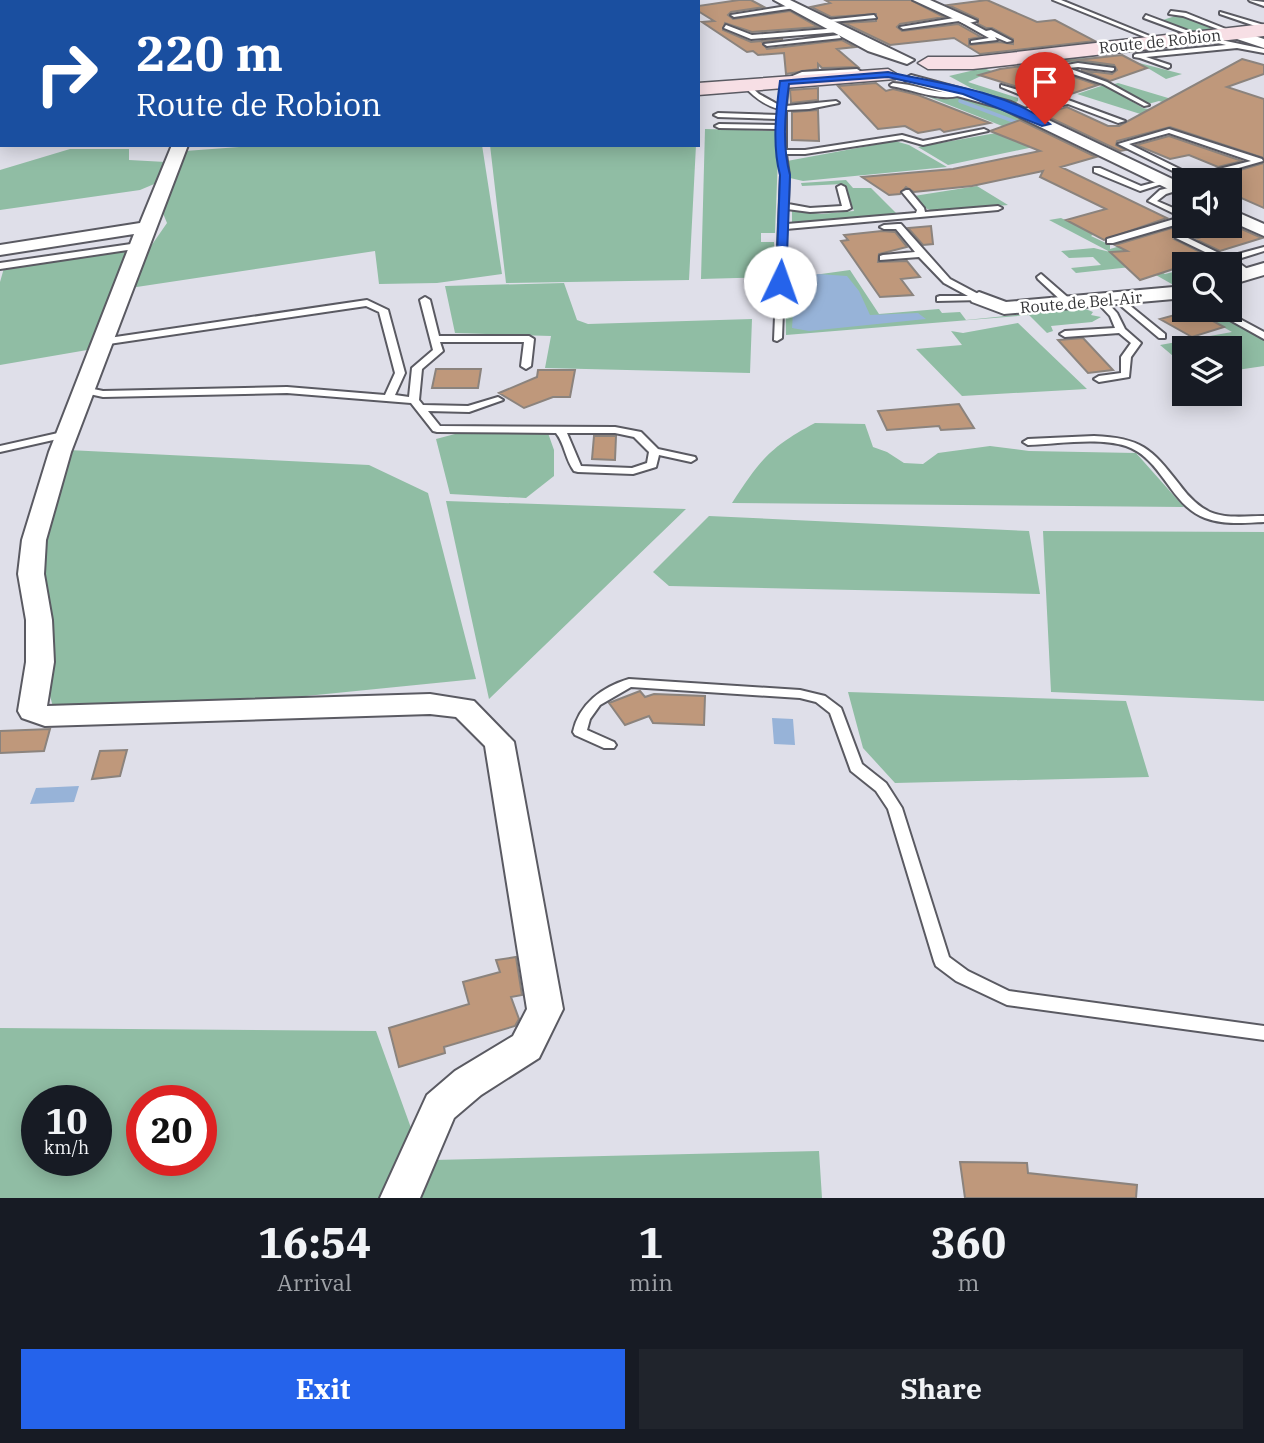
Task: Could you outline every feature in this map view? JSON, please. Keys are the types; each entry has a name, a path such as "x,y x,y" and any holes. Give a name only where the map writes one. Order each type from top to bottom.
{"main road":[{"name":"Route de Robion","path":"895,71 933,70 973,62 1200,37 1235,40 1264,28"},
{"path":"818,78 857,71 895,71"},
{"path":"700,89 895,71"}],"street":[{"path":"780,0 799,4 817,20 873,48 895,71 1025,111 1172,183"},
{"path":"919,0 965,20"},
{"path":"1235,40 1264,44"},
{"path":"933,70 962,91"},
{"path":"179,147 154,215 142,236 67,434 33,551 31,574 39,620 40,662 32,712 45,716 429,704 464,708 499,743 545,1009 526,1047 468,1083 440,1107 400,1198"},
{"path":"1242,220 1264,231"},
{"path":"0,250 142,236"},
{"name":"Route de Bel-Air","path":"979,298 1004,308 1172,293"}],"lane":[{"path":"1056,0 1162,41"},
{"path":"1071,0 1162,41"},
{"path":"1252,0 1264,4"},
{"path":"734,15 799,4"},
{"path":"817,20 854,14 851,7"},
{"path":"1171,13 1184,14 1235,40 1264,51"},
{"path":"1222,13 1264,28"},
{"path":"817,20 874,17"},
{"path":"1146,17 1200,37"},
{"path":"965,20 995,39 973,41"},
{"path":"903,27 965,20 1009,41"},
{"path":"726,27 751,37 844,33"},
{"path":"750,46 844,33"},
{"path":"1168,66 1136,56 1235,40"},
{"path":"1041,55 1060,68 1104,83 1146,106"},
{"path":"1060,68 1078,65 1112,69"},
{"path":"778,338 785,175 782,117 787,81 802,75 857,71"},
{"path":"746,85 782,117"},
{"path":"1003,86 1037,97 1040,101 1025,111"},
{"path":"1025,111 1068,102 1121,121"},
{"path":"719,126 782,117 836,103"},
{"path":"718,115 782,117"},
{"path":"782,152 902,137 923,143 984,131"},
{"path":"1173,168 1122,144 1169,131 1259,160 1231,168"},
{"path":"1097,170 1140,188 1172,186"},
{"path":"784,206 810,210 846,208 841,187"},
{"path":"1172,188 1163,191 1152,201 1172,211"},
{"path":"906,192 921,210 920,216"},
{"path":"783,226 998,208"},
{"path":"1111,241 1172,222"},
{"path":"852,230 898,226 947,281 979,298"},
{"path":"0,266 142,236"},
{"path":"1180,238 1246,266"},
{"path":"883,258 921,254"},
{"path":"1041,277 1069,303"},
{"path":"940,299 979,298"},
{"path":"1099,379 1126,375 1126,357 1136,343 1121,330 1108,299"},
{"path":"1108,299 1162,336"},
{"path":"425,300 438,351 418,368 416,404 436,429 615,430 637,434 654,451 691,459"},
{"path":"102,342 367,303 383,310 400,373 389,398"},
{"path":"1239,322 1264,336"},
{"path":"1065,334 1121,330"},
{"path":"435,339 529,339 526,366"},
{"path":"83,390 103,394 287,390 389,398 416,404 469,409 498,400"},
{"path":"561,431 568,438 570,461 578,469 633,471 652,466 654,451"},
{"path":"0,449 67,434"},
{"path":"1028,442 1116,441 1132,444 1144,451 1197,510 1207,515 1264,519"},
{"path":"609,745 580,732 583,718 595,702 629,683 800,694 820,699 836,711 856,767 881,787 895,808 942,961 962,976 1007,998 1264,1033"}],"green space":[{"path":"1184,16 1217,28 1192,32 1160,21"},
{"path":"1112,56 1182,74 1166,79 1146,67 1120,71 1060,60"},
{"path":"983,68 992,71 968,82 1018,98 1018,101 1014,103 971,88 949,76"},
{"path":"1118,83 1215,112 1202,119 1172,124 1077,94 1104,85 1143,108 1191,119 1201,113 1159,101 1148,104 1111,85"},
{"path":"901,86 938,99 969,96 971,100 1003,110 1043,130 1027,133 1050,145"},
{"path":"705,129 779,131 775,233 761,233 761,242 774,242 775,277 701,279"},
{"path":"996,133 1043,145 948,165 918,147"},
{"path":"895,141 909,145 947,167 803,181 790,178 787,161"},
{"path":"238,147 482,147 502,274 437,283 379,284 375,251 130,288 142,259 167,223 162,211 185,151"},
{"path":"490,147 696,147 689,280 506,283"},
{"path":"70,149 129,149 129,160 166,162 159,182 140,190 0,210 0,170"},
{"path":"846,180 853,188 871,188 898,215 797,224 792,222 792,210 821,214 854,211 843,184 802,186 801,183"},
{"path":"977,186 1008,205 935,212 925,208 914,196"},
{"path":"1061,218 1094,234 1091,236 1110,245 1110,249 1172,230 1172,237 1123,251 1165,274 1172,272 1172,284 1140,266 1076,273 1071,268 1101,265 1093,257 1069,258 1061,251 1094,248 1110,252 1049,220"},
{"path":"130,251 93,349 0,365 0,282 4,268"},
{"path":"850,270 879,314 939,309 942,313 960,312 966,320 1083,308 1093,312 1091,315 1101,317 1092,322 1051,326 1053,331 1047,333 1029,315 786,335 785,279"},
{"path":"564,283 577,320 588,324 752,319 750,373 545,368 551,336 455,333 445,286"},
{"path":"1214,322 1232,322 1264,339 1264,366 1242,369 1242,336 1210,336 1232,332"},
{"path":"1018,323 1087,389 962,396 916,349 962,345 951,331 963,333"},
{"path":"1172,343 1172,355 1160,345"},
{"path":"815,423 865,424 873,447 904,463 923,464 938,453 990,446 1029,451 1136,453 1184,507 732,503 750,476 775,448"},
{"path":"548,433 554,450 554,476 526,498 450,494 436,439 455,434"},
{"path":"68,450 369,465 428,493 476,679 276,699 53,707 49,692 42,582 43,543"},
{"path":"446,501 686,509 489,699"},
{"path":"709,516 1029,531 1040,594 669,586 653,572"},
{"path":"1043,531 1264,532 1264,701 1051,692"},
{"path":"848,692 1126,701 1149,777 895,783 863,748"},
{"path":"0,1028 376,1031 415,1139 389,1198 0,1198"},
{"path":"819,1151 822,1198 416,1198 433,1160"}],"water":[{"path":"818,274 847,276 859,291 870,315 918,313 926,319 809,331 792,328 795,282"},
{"path":"772,718 793,719 795,745 774,744"},
{"path":"79,786 74,802 30,804 36,788"}],"building":[{"path":"751,0 764,7 731,12 728,15 733,19 790,11 818,27 752,32 725,23 723,30 751,42 783,39 762,42 767,49 842,40 855,47 837,49 858,67 822,68 818,64 818,69 786,74 784,53 758,55 753,51 747,52 702,22 714,21 700,12 700,6"},
{"path":"825,0 911,0 944,17 900,24 897,27 902,31 958,24 981,37 969,39 969,45 999,42 1013,44 1013,39 978,24 978,19 948,5 987,0 1037,22 1055,20 1095,41 980,54 954,38 890,45 844,23 876,21 876,14 831,17 811,7 830,3"},
{"path":"1122,55 1147,68 1110,81 1081,70 1112,74 1117,70 1114,65 1078,60 1059,62"},
{"path":"1242,59 1264,65 1264,74 1227,87 1264,99 1264,158 1170,127 1117,141 1116,145 1125,150 1120,151 1042,114 1067,107 1108,126 1119,126"},
{"path":"1045,63 1057,71 1098,85 1056,99 979,75 1000,69"},
{"path":"876,83 886,91 893,89 918,95 990,123 944,132 940,129 918,133 905,126 878,129 838,86"},
{"path":"818,88 818,100 791,103 790,90"},
{"path":"818,110 819,141 792,140 792,112"},
{"path":"1020,120 1096,157 1061,167 1167,218 1104,240 1066,220 1106,209 1040,177 1043,171 972,186 914,192 906,187 900,194 889,195 862,177 953,169 1040,151 990,131"},
{"path":"1169,136 1242,161 1218,167 1189,155 1170,159 1136,145"},
{"path":"1264,163 1264,208 1242,198 1242,169"},
{"path":"931,226 933,244 923,245 908,228"},
{"path":"1172,228 1172,238 1200,252 1172,252 1172,269 1140,280 1110,252 1127,251 1115,245"},
{"path":"1242,229 1262,238 1220,251 1195,239 1242,238"},
{"path":"895,232 907,247 879,254 878,262 907,261 920,277 901,279 913,295 880,297 841,241 848,240 844,235"},
{"path":"1172,316 1172,322 1215,322 1224,327 1190,336 1160,319"},
{"path":"1083,338 1113,370 1088,373 1058,340"},
{"path":"436,369 481,369 478,388 432,388"},
{"path":"538,370 575,370 570,397 553,397 524,408 499,393 537,377"},
{"path":"959,404 974,428 941,430 939,426 887,430 878,411"},
{"path":"594,436 616,436 615,460 592,459"},
{"path":"640,691 645,697 654,694 705,696 704,725 653,723 649,716 625,725 609,703"},
{"path":"50,729 44,751 0,753 0,731"},
{"path":"127,750 120,776 92,779 100,751"},
{"path":"516,957 522,995 511,997 519,1019 515,1026 444,1047 445,1053 399,1067 389,1028 469,1004 463,982 500,972 496,960"},
{"path":"960,1162 1027,1163 1028,1173 1137,1185 1136,1198 965,1198"}],"waterway":[{"path":"960,101 1021,124"}],"route":[{"path":"780,282 785,175 782,162 781,108 785,81 888,75 966,92 1006,105 1045,124"}]}
